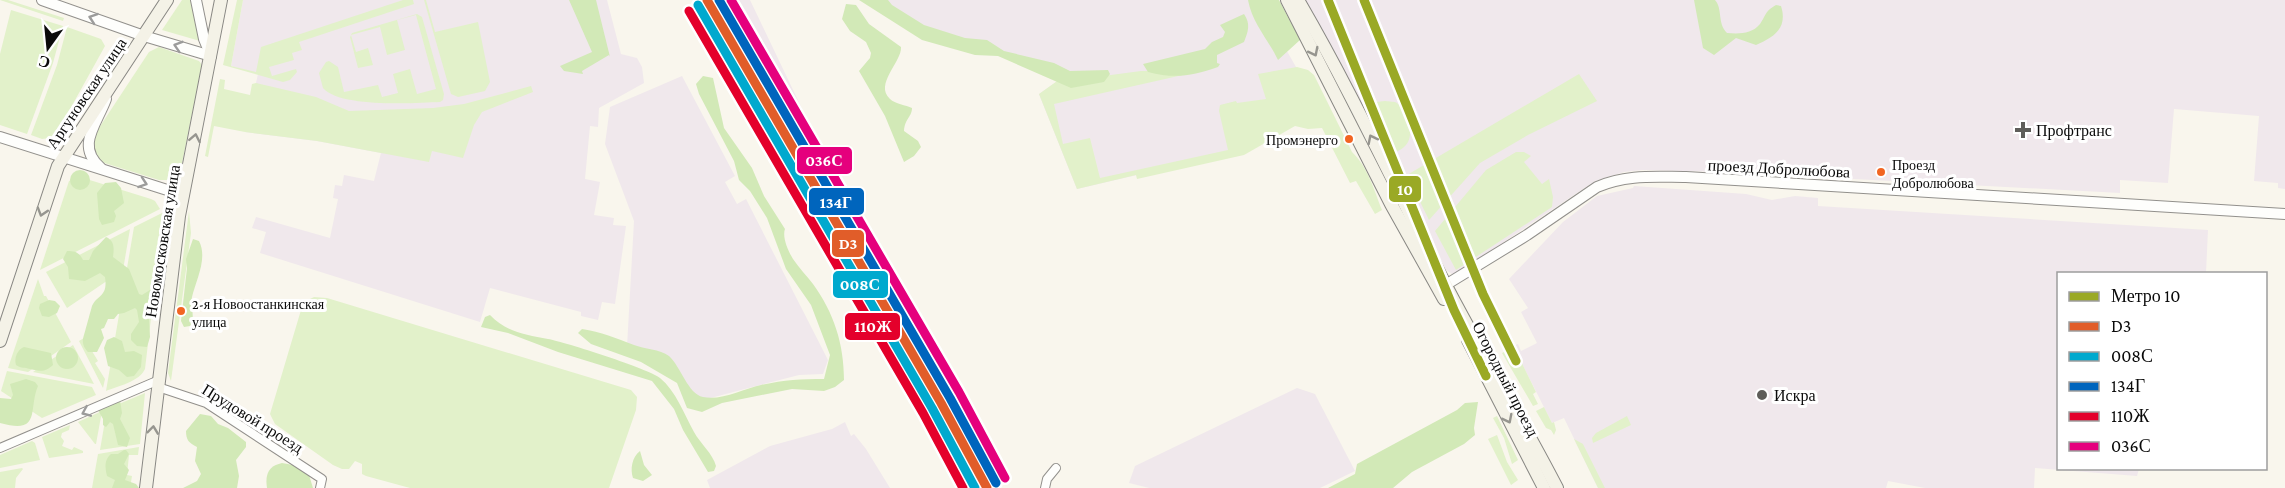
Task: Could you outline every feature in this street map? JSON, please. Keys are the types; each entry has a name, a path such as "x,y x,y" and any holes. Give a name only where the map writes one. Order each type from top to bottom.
{"main road":[{"name":"Аргуновская улица","path":"0,341 50,186 62,157 167,0"},
{"name":"Новомосковская улица","path":"146,488 183,195 221,0"},
{"name":"Огородный проезд","path":"1287,0 1391,204 1516,410 1557,488"},
{"name":"Огородный проезд","path":"1298,0 1323,42 1462,330 1544,488"}],"street":[{"path":"42,0 144,36 211,56"},
{"path":"196,0 204,39 211,56"},
{"path":"104,170 89,153 88,140 111,85"},
{"path":"0,136 183,195"},
{"name":"проезд Добролюбова","path":"1442,287 1527,235 1597,187 1610,181 1641,176 2285,214"},
{"path":"0,448 158,383"},
{"name":"Прудовой проезд","path":"158,383 206,403 322,479 320,488"},
{"path":"1045,488 1047,479 1056,468"}],"shaded area":[{"path":"243,0 607,0 621,54 637,58 642,67 644,83 599,108 598,127 590,126 585,179 600,182 594,215 614,218 613,225 626,226 615,304 602,302 598,320 581,316 581,312 490,288 480,322 260,253 266,232 252,228 256,217 330,238 338,199 333,198 335,185 342,186 344,175 374,181 381,153 317,141 245,132 258,74 231,66"},
{"path":"709,0 750,0 850,209 846,211 853,220 911,340 834,216"},
{"path":"861,0 1258,0 1317,104 1244,150 1077,189 1039,94 1066,75 1031,68"},
{"path":"1304,0 2285,0 2285,189 2278,188 2278,183 2254,181 2259,116 2174,109 2168,183 2120,180 2120,193 1723,172 1642,170 1624,172 1595,181 1459,272 1452,274 1446,270"},
{"path":"682,76 735,176 725,182 737,204 746,199 828,360 823,374 799,375 699,401 664,354 627,347 634,221 605,144 610,107"},
{"path":"1634,186 1746,194 1772,200 1795,196 1818,198 1818,206 2208,230 2206,272 2057,272 2057,470 2035,468 2034,488 1925,488 1888,481 1886,488 1598,488 1564,418 1552,423 1513,346 1518,344 1521,351 1537,343 1521,312 1528,308 1509,279 1563,222 1597,196"},
{"path":"1297,388 1315,394 1355,471 1320,488 1149,488 1129,483 1135,466"},
{"path":"845,422 851,436 854,434 866,449 890,488 710,488 707,480 770,446 832,429"},
{"path":"2060,470 2139,470 2137,476"}],"green space":[{"path":"0,0 8,0 64,18 63,21"},
{"path":"182,0 193,0 200,41 162,30"},
{"path":"237,0 243,0 231,66 256,72 261,47 403,0 413,0 414,4 299,42 302,50 292,53 294,60 269,67 272,76 296,69 297,72 290,80 283,82 223,65"},
{"path":"424,0 426,0 435,32 478,22 490,82 485,91 458,97 451,94"},
{"path":"569,0 596,0 610,57 609,55 582,71 583,74 564,71 560,66 592,52"},
{"path":"859,0 888,0 892,5 924,25 965,38 987,40 1004,51 1054,63 1070,71 1108,70 1110,74 1104,82 1071,88 998,56 975,55 922,40"},
{"path":"1248,0 1279,0 1300,40 1278,60 1257,24"},
{"path":"1694,0 1715,0 1722,25 1727,33 1753,30 1768,11 1776,5 1781,6 1783,20 1778,31 1763,42 1756,45 1736,38 1714,55 1703,48"},
{"path":"846,4 856,5 869,24 901,47 887,80 886,93 892,101 912,108 904,131 918,141 921,147 914,156 904,162 885,116 859,71 870,58 871,53 866,42 850,31 842,19"},
{"path":"11,10 63,26 53,63 27,134 0,125 0,54"},
{"path":"417,14 422,17 444,94 443,100 440,102 378,103 345,99 323,88 319,73 329,61 338,67 344,92 378,85 382,97 398,93 393,74 410,69 417,94 436,89 416,15 397,20 405,50 387,55 380,27 351,35 352,33"},
{"path":"1244,14 1248,31 1244,42 1217,55 1217,63 1220,64 1218,67 1200,73 1175,76 1148,72 1143,64 1205,49 1212,42 1223,37 1225,32 1220,25"},
{"path":"67,27 101,39 105,46 59,129 50,138 42,139 31,135 57,65"},
{"path":"351,35 356,52 368,48 373,65 358,68"},
{"path":"159,47 199,61 202,65 181,168 176,177 169,180 159,180 98,161 91,140 149,52"},
{"path":"1297,67 1308,70 1314,75 1352,152 1366,172 1382,210 1375,214 1356,181 1350,183 1322,128 1308,129 1295,126 1244,155 1137,179 1136,175 1077,189 1039,94 1067,74 1096,77 1141,71 1205,70 1054,104 1063,144 1090,138 1100,178 1228,150 1219,111 1220,105 1236,101 1237,103 1266,99 1258,74"},
{"path":"1579,74 1597,101 1528,135 1480,163 1429,220 1407,175"},
{"path":"703,76 713,78 724,128 752,168 764,196 785,229 785,240 791,256 827,306 840,341 844,367 844,380 835,387 824,391 792,389 722,403 702,412 687,408 677,383 641,362 591,344 578,333 582,329 596,332 657,350 669,356 693,391 703,397 725,396 777,382 824,379 830,355 811,305 786,269 767,218 750,191 739,180 734,161 699,94 696,84"},
{"path":"220,79 225,80 224,89 250,95 252,84 256,83 316,97 349,111 433,108 464,104 531,86 533,92 482,112 474,125 463,158 432,151 429,162 317,141 214,126 208,157 205,156"},
{"path":"1385,101 1395,102 1403,109 1410,126 1410,138 1407,144 1392,154 1369,105"},
{"path":"1516,152 1524,152 1531,156 1524,162 1542,184 1549,179 1553,197 1552,207 1456,270 1435,231 1486,170"},
{"path":"80,170 87,173 90,180 87,187 80,190 73,187 70,180 73,173"},
{"path":"80,177 151,199 160,209 40,270 69,181"},
{"path":"116,182 121,188 124,203 114,211 116,216 114,222 102,225 99,219 97,193 105,183"},
{"path":"189,211 191,233 171,381 168,373"},
{"path":"162,213 145,369 133,380 106,391 134,227"},
{"path":"130,229 123,270 67,308 46,272"},
{"path":"106,237 114,248 113,257 129,269 139,294 142,295 150,290 154,293 157,310 149,319 150,337 147,347 137,346 131,340 131,334 139,322 135,308 118,314 114,319 108,319 104,328 101,329 104,338 97,352 88,352 83,345 92,306 104,292 105,277 100,273 85,281 69,279 68,267 63,259 67,251 70,251 78,254 83,260 89,260 93,251"},
{"path":"193,239 199,241 202,262 192,297 192,323 184,327 181,321 186,259"},
{"path":"38,279 44,296 71,342 28,372 8,368"},
{"path":"314,297 327,298 631,390 637,397 636,410 609,488 410,488 366,476 362,474 362,464 355,461 349,469 333,465 275,424 270,414 301,310 306,301"},
{"path":"49,300 55,301 60,306 57,313 49,317 42,316 40,304"},
{"path":"490,315 496,321 517,332 588,350 660,378 675,396 694,432 712,457 716,466 714,471 708,472 683,430 674,409 652,381 558,352 508,333 481,327 485,317"},
{"path":"114,337 122,341 125,352 134,351 142,355 141,367 134,376 127,377 119,370 108,366 104,348 107,340"},
{"path":"84,338 98,361 95,363 105,379 103,388 79,341"},
{"path":"73,345 94,384 33,372"},
{"path":"24,347 51,353 53,365 42,371 16,365 17,354"},
{"path":"67,347 75,350 78,358 75,366 67,369 59,366 56,358 59,350"},
{"path":"1514,347 1536,392 1533,394 1538,404 1533,406 1502,353"},
{"path":"7,371 92,387 96,395 42,418 1,391"},
{"path":"26,379 35,382 38,386 31,418 22,426 0,423 0,398 11,399 13,395 10,384"},
{"path":"145,393 140,444 100,450 107,409"},
{"path":"120,400 122,413 120,419 130,438 127,447 118,445 113,424 110,422 106,427 103,425 103,419 98,410"},
{"path":"1478,402 1475,435 1464,444 1412,472 1393,488 1328,488 1355,474 1357,464 1457,410 1465,403"},
{"path":"1544,407 1552,423 1554,422 1556,430 1554,435 1546,428 1536,411"},
{"path":"102,411 96,444 95,444 78,422"},
{"path":"200,414 211,416 218,424 228,428 246,442 246,447 236,460 239,476 237,488 183,488 197,481 201,474 195,461 197,447 188,441 186,431"},
{"path":"1497,416 1518,460 1512,464 1504,438 1493,418"},
{"path":"1627,416 1631,425 1593,443 1592,438 1596,433"},
{"path":"70,425 69,430 62,433 61,437 64,441 62,446 72,450 74,447 83,453 49,458 42,437"},
{"path":"1497,435 1507,462 1518,480 1511,485 1488,439"},
{"path":"1574,439 1583,444 1605,488 1598,488"},
{"path":"32,441 35,443 40,460 0,468 0,455"},
{"path":"139,447 138,455 129,455 127,475 132,476 130,488 92,488 98,454"},
{"path":"124,450 129,454 124,464 129,470 125,480 136,484 139,488 112,488 115,480 107,476 107,459 111,454 118,454"},
{"path":"640,451 644,465 652,475 643,481 633,478 632,471 633,460"},
{"path":"282,463 293,465 309,475 313,488 267,488 268,472 273,466"},
{"path":"22,468 16,478 15,488 0,488 0,472"}],"metro line":[{"name":"10","path":"1328,0 1454,310 1486,376"},
{"name":"10","path":"1364,0 1483,294 1516,361"}],"transit line":[{"name":"D3","path":"707,0 941,403 987,488"},
{"name":"134Г","path":"719,0 950,398 996,483"},
{"name":"036С","path":"731,0 959,392 1005,478"},
{"name":"008С","path":"698,5 932,408 975,488"},
{"name":"110Ж","path":"689,11 923,413 963,488"}],"place":[{"name":"Профтранс","path":"2023,130"},
{"name":"Промэнерго","path":"1349,139"},
{"name":"Проезд Добролюбова","path":"1881,172"},
{"name":"2-я Новоостанкинская улица","path":"181,311"},
{"name":"Искра","path":"1762,395"}]}
